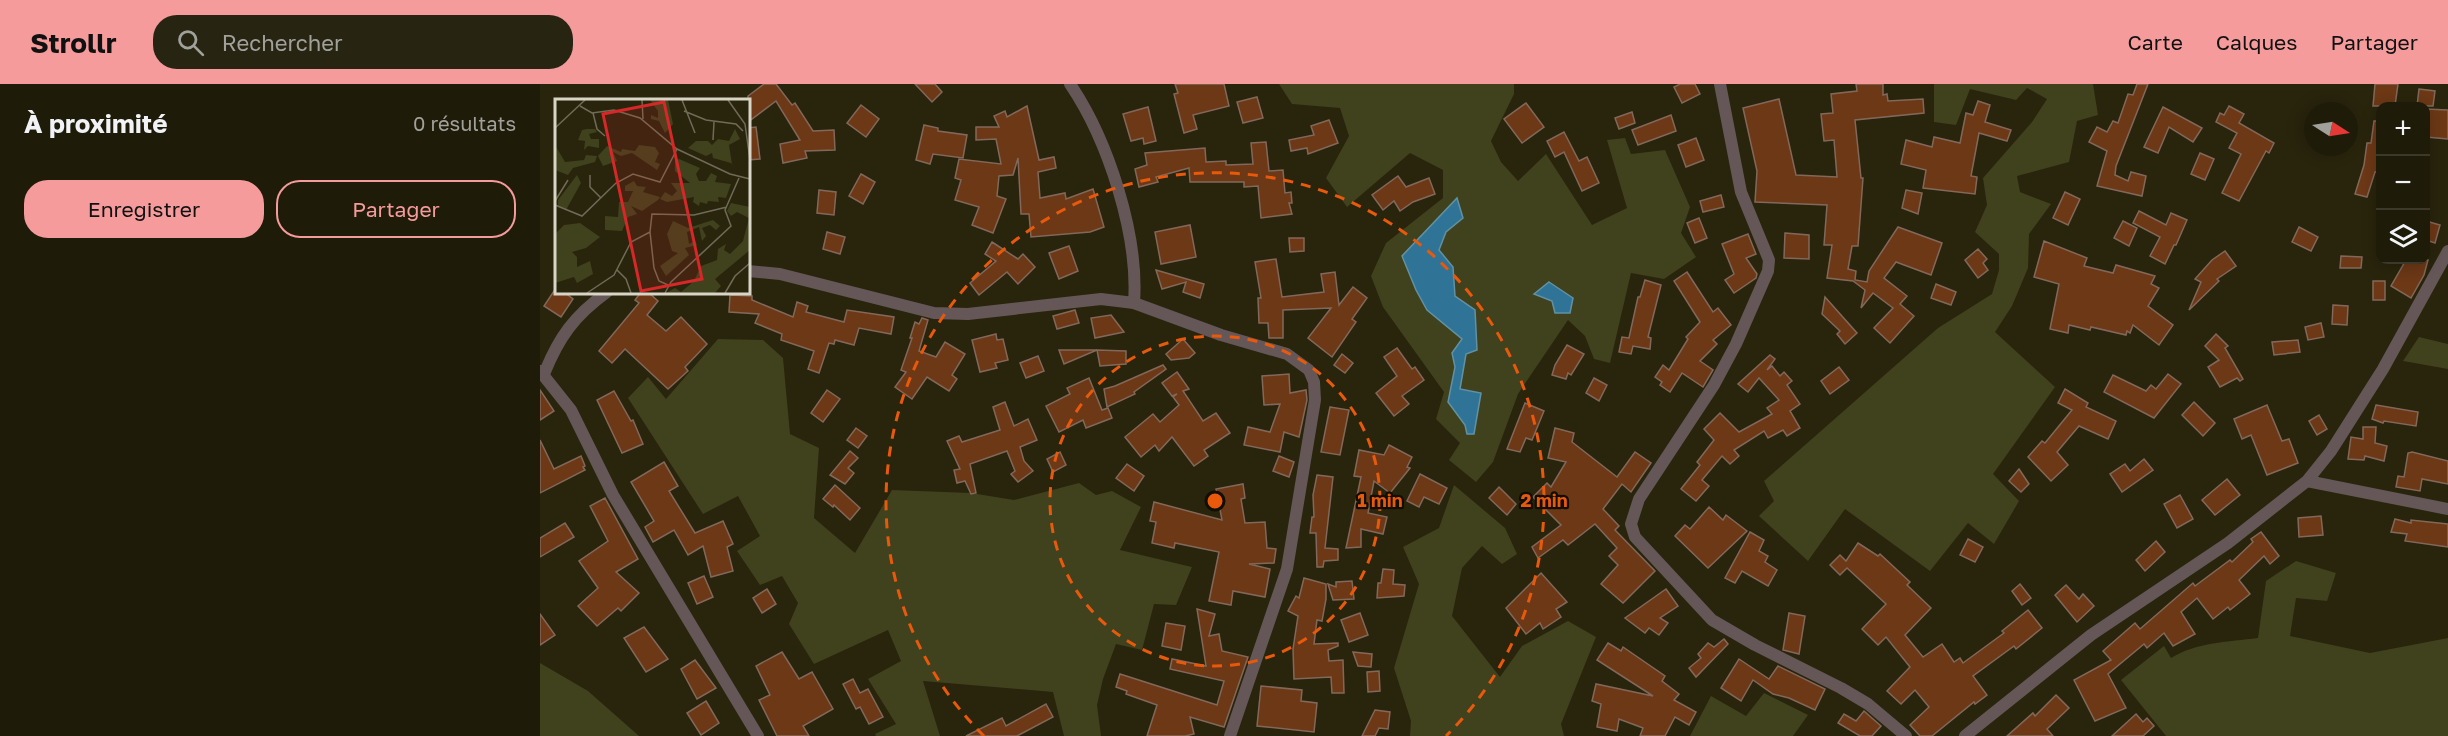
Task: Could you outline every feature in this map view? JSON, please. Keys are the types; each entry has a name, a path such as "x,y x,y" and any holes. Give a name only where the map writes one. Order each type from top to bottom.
{"street":[{"path":"1070,84 1089,114 1104,149 1118,192 1134,266 1134,303"},
{"path":"1720,84 1741,192 1769,260 1768,271 1736,344 1714,385 1639,500 1631,524 1635,537 1713,620 1755,645 1850,693 1868,704 1906,736"},
{"path":"1965,736 2091,635 2228,543 2307,481 2331,450 2384,369 2448,250"},
{"path":"750,271 780,274 934,313 968,314 1101,299 1134,303 1221,335 1287,354 1309,370 1314,382 1315,400 1287,570 1230,736"},
{"path":"604,294 584,309 556,345 542,372 572,410 613,495 758,736"},
{"path":"2307,481 2448,508"}],"shaded area":[{"path":"1279,84 1514,84 1514,94 1491,141 1501,162 1518,181 1546,154 1592,225 1627,208 1607,140 1625,138 1631,154 1665,150 1690,207 1681,233 1696,257 1664,279 1631,273 1610,363 1594,359 1585,336 1568,320 1518,394 1493,462 1476,482 1449,460 1460,443 1436,419 1444,392 1383,307 1371,276 1386,243 1443,198 1443,170 1410,153 1347,207 1326,178 1349,136 1340,108 1292,104"},
{"path":"1934,84 2093,84 2098,115 2077,121 2069,162 2017,176 2020,192 2051,204 2029,234 2028,268 2012,306 1995,332 2055,387 1993,474 2019,501 1994,544 1968,523 1930,571 1845,509 1808,561 1759,516 1774,501 1764,481 1938,328 1992,294 1999,270 1999,254 1975,232 1987,205 1983,178 2032,122 2047,99 2027,88 2016,100 1970,89 1956,125 1934,122"},
{"path":"2419,337 2448,344 2448,369 2403,361"},
{"path":"718,339 763,340 783,358 790,434 819,448 814,518 855,553 892,490 971,493 1014,500 1079,483 1096,495 1112,491 1141,507 1120,550 1192,567 1176,605 1154,604 1142,650 1116,644 1103,679 1097,705 1101,736 1064,736 1053,692 923,681 940,736 876,736 875,734 896,724 868,679 901,661 888,630 814,664 789,624 798,603 782,576 760,585 737,551 760,536 738,496 703,514 628,398 648,377 666,399"},
{"path":"1454,485 1505,528 1517,554 1502,564 1482,546 1462,568 1452,616 1500,677 1522,646 1568,621 1596,637 1561,724 1564,736 1410,736 1411,721 1394,668 1419,584 1403,547 1439,528"},
{"path":"2296,561 2336,573 2327,601 2296,598 2290,636 2370,653 2448,638 2448,736 2166,736 2121,680 2164,646 2171,658 2202,646 2258,638 2266,581"},
{"path":"540,663 588,691 639,736 540,736"},
{"path":"1764,693 1808,715 1793,736 1690,736 1711,696 1746,716"}],"water":[{"path":"1457,198 1463,218 1446,232 1439,250 1453,267 1455,296 1475,310 1477,350 1466,354 1460,389 1481,393 1474,434 1467,434 1465,425 1448,402 1455,367 1452,353 1462,339 1427,310 1402,256"},
{"path":"1549,282 1573,298 1570,313 1555,313 1552,301 1534,294"}],"building":[{"path":"764,84 776,84 792,105 795,103 813,131 834,130 835,150 805,151 807,158 783,163 780,144 800,140 776,101 750,120 748,96"},
{"path":"915,84 935,84 942,92 932,102"},
{"path":"1175,84 1224,84 1229,106 1193,115 1197,129 1184,133 1174,94 1178,93"},
{"path":"1680,84 1695,84 1700,94 1682,103 1674,87"},
{"path":"1856,84 1883,84 1883,95 1887,94 1888,101 1923,99 1924,113 1855,120 1861,178 1863,178 1858,246 1852,246 1848,269 1856,271 1855,280 1867,282 1869,271 1898,227 1942,243 1931,275 1896,262 1884,278 1907,296 1900,304 1914,316 1890,343 1874,328 1893,308 1873,293 1861,308 1865,290 1853,281 1827,278 1832,245 1824,245 1827,205 1755,202 1757,171 1743,108 1779,99 1796,175 1837,177 1834,140 1824,141 1821,114 1833,113 1831,94 1857,91"},
{"path":"2137,84 2148,84 2116,166 2115,175 2128,181 2131,172 2146,176 2142,196 2097,186 2107,151 2089,142 2097,127 2107,132 2113,121 2118,123 2128,94 2133,95"},
{"path":"2375,84 2398,84 2396,102 2376,102 2376,106 2373,106"},
{"path":"2419,89 2435,91 2433,106 2430,106 2430,102 2417,102"},
{"path":"1257,97 1263,118 1243,123 1237,102"},
{"path":"1978,101 1990,105 1985,122 2011,130 2007,141 1979,133 1971,176 1977,177 1975,194 1923,188 1926,170 1901,164 1906,140 1932,147 1934,137 1960,143 1966,113 1973,115"},
{"path":"1526,103 1544,127 1522,143 1504,119"},
{"path":"861,105 879,119 866,137 847,123"},
{"path":"1027,106 1039,160 1054,157 1056,168 1038,172 1040,198 1065,193 1066,199 1093,189 1104,227 1090,232 1031,237 1029,214 1021,214 1018,158 1013,175 999,176 997,196 1006,199 993,233 972,225 979,207 955,200 961,180 955,178 959,159 1001,164 996,139 976,140 976,127 999,127 994,116 1005,111 1007,117"},
{"path":"2229,106 2244,114 2239,123 2274,143 2269,153 2266,151 2239,201 2222,193 2241,154 2229,148 2237,133 2216,122 2220,113 2224,115"},
{"path":"1148,107 1156,141 1144,144 1143,138 1131,141 1123,114"},
{"path":"2163,107 2202,128 2193,142 2169,127 2158,153 2144,147"},
{"path":"2430,109 2448,110 2448,139 2430,137"},
{"path":"1632,112 1635,123 1619,129 1615,118"},
{"path":"1671,115 1676,131 1638,145 1632,130"},
{"path":"1329,120 1338,143 1308,154 1307,148 1291,151 1289,140 1314,135 1311,126"},
{"path":"2374,121 2376,121 2376,172 2367,197 2355,194 2364,165 2367,143 2371,143"},
{"path":"924,125 938,128 938,131 967,135 963,158 933,154 930,164 916,160"},
{"path":"756,127 760,159 750,160 750,128"},
{"path":"1564,132 1579,161 1587,157 1599,183 1582,191 1564,152 1555,157 1547,141"},
{"path":"1696,138 1704,160 1686,167 1678,145"},
{"path":"1266,142 1269,171 1283,170 1285,193 1291,192 1292,203 1289,203 1292,214 1261,218 1258,186 1244,187 1244,182 1190,182 1189,168 1156,177 1158,182 1139,187 1135,169 1147,165 1145,153 1205,148 1206,162 1226,161 1226,165 1253,164 1251,143"},
{"path":"2200,153 2214,159 2205,180 2191,174"},
{"path":"861,174 875,182 863,204 849,196"},
{"path":"1398,176 1406,187 1429,178 1435,194 1413,202 1400,211 1394,201 1383,210 1372,195"},
{"path":"819,190 836,192 834,215 817,213"},
{"path":"1906,190 1922,193 1918,214 1902,208"},
{"path":"2065,192 2080,199 2068,225 2053,218"},
{"path":"1721,195 1724,207 1703,212 1700,201"},
{"path":"2139,211 2166,225 2171,213 2187,220 2165,264 2150,256 2160,237 2133,223"},
{"path":"1699,218 1707,238 1695,243 1687,223"},
{"path":"2123,221 2137,228 2129,246 2114,238"},
{"path":"2430,222 2440,225 2435,243 2430,241"},
{"path":"1190,225 1196,257 1161,264 1155,232"},
{"path":"2299,227 2318,237 2311,251 2292,242"},
{"path":"827,232 845,237 840,254 823,249"},
{"path":"1785,233 1809,235 1809,259 1784,258"},
{"path":"1748,234 1756,254 1746,258 1757,274 1756,278 1734,293 1725,280 1734,274 1722,244"},
{"path":"1289,238 1304,238 1304,251 1290,252"},
{"path":"2044,241 2087,258 2084,266 2113,273 2116,265 2155,276 2151,284 2159,288 2148,306 2173,325 2159,345 2133,325 2130,333 2127,331 2126,335 2091,327 2090,330 2069,325 2068,333 2050,329 2059,284 2034,277"},
{"path":"992,242 1018,259 1023,254 1035,267 1018,284 1007,272 979,295 970,283 996,261 985,254"},
{"path":"1069,246 1078,271 1059,279 1049,253"},
{"path":"1978,249 1987,259 1983,263 1988,270 1978,278 1965,260"},
{"path":"2225,251 2236,266 2217,279 2219,281 2189,310 2201,282 2195,279 2212,260"},
{"path":"2341,256 2362,257 2361,268 2340,268"},
{"path":"1276,259 1282,297 1324,292 1321,274 1335,272 1339,305 1353,287 1367,298 1352,319 1356,322 1332,357 1308,338 1331,308 1283,310 1283,338 1269,338 1268,323 1259,323 1258,298 1261,298 1255,262"},
{"path":"2404,264 2427,264 2424,275 2411,298 2391,286"},
{"path":"1156,270 1204,284 1200,298 1183,292 1186,282 1162,289"},
{"path":"1687,272 1713,312 1718,308 1731,325 1713,340 1717,344 1700,361 1713,370 1703,387 1682,373 1670,392 1660,385 1662,382 1655,377 1663,365 1669,370 1688,339 1686,337 1700,322 1674,281"},
{"path":"1645,280 1661,285 1648,337 1651,338 1650,349 1633,346 1631,354 1619,352 1622,337 1629,338 1638,297 1640,297"},
{"path":"2373,281 2385,281 2385,300 2373,300"},
{"path":"1936,284 1956,292 1951,305 1931,298"},
{"path":"555,290 555,294 567,294 573,299 561,317 544,306"},
{"path":"640,294 650,294 658,301 647,315 666,331 681,317 707,344 685,367 688,371 668,389 625,349 612,363 599,351 639,303 635,300"},
{"path":"730,295 752,296 752,300 793,317 797,302 808,306 806,312 844,322 847,310 894,317 891,334 859,328 854,345 835,340 834,344 829,343 819,373 808,369 814,351 781,340 782,334 755,323 759,314 729,312"},
{"path":"1825,297 1857,333 1845,344 1837,334 1840,331 1822,314"},
{"path":"2333,305 2348,306 2347,325 2332,324"},
{"path":"1075,310 1079,323 1057,329 1053,316"},
{"path":"1111,315 1124,332 1095,338 1091,318"},
{"path":"922,318 928,320 919,351 936,357 945,342 965,354 952,375 957,379 949,391 927,377 912,399 895,387 906,372 901,370 915,322 919,324"},
{"path":"2321,323 2324,337 2308,340 2305,327"},
{"path":"996,334 997,340 1003,339 1008,360 995,363 997,368 980,372 972,340"},
{"path":"2216,334 2228,346 2225,348 2243,379 2240,381 2237,378 2220,387 2208,367 2219,360 2205,346"},
{"path":"1183,339 1195,353 1189,358 1171,360 1166,354"},
{"path":"2298,340 2300,352 2274,355 2272,342"},
{"path":"1567,345 1584,354 1571,375 1568,373 1566,379 1552,375"},
{"path":"1397,348 1412,369 1415,367 1424,380 1402,396 1409,404 1394,416 1376,393 1397,376 1384,357"},
{"path":"1059,350 1097,350 1064,364"},
{"path":"1097,350 1126,351 1126,364 1100,366"},
{"path":"1342,354 1353,363 1345,373 1334,365"},
{"path":"1770,355 1775,359 1767,370 1772,366 1780,376 1784,372 1792,381 1787,385 1800,404 1790,411 1800,428 1787,436 1783,430 1768,438 1764,431 1734,450 1739,456 1730,464 1722,456 1702,480 1709,486 1696,501 1681,489 1700,465 1697,462 1714,440 1704,429 1720,413 1739,432 1772,414 1767,408 1779,400 1759,378 1748,392 1738,384"},
{"path":"1038,356 1044,371 1026,378 1020,363"},
{"path":"1163,365 1166,369 1134,392 1135,394 1107,407 1104,389"},
{"path":"1839,367 1849,380 1830,394 1821,381"},
{"path":"1177,372 1189,389 1183,391 1203,421 1216,413 1230,433 1204,450 1208,456 1194,466 1172,437 1159,451 1155,445 1141,457 1125,437 1153,414 1160,422 1179,405 1173,397 1177,394 1172,396 1162,383"},
{"path":"1289,374 1290,393 1306,390 1307,400 1299,437 1284,432 1280,452 1244,445 1248,427 1270,432 1280,404 1264,405 1262,376"},
{"path":"2168,374 2181,384 2154,418 2104,392 2113,375 2146,391 2151,385 2156,389"},
{"path":"1089,378 1102,410 1108,408 1112,418 1086,428 1083,420 1059,432 1046,406 1070,394 1067,388"},
{"path":"1594,378 1607,385 1599,401 1586,393"},
{"path":"2065,389 2088,403 2086,407 2116,421 2108,439 2079,426 2057,452 2068,465 2051,481 2028,457 2042,441 2045,443 2072,410 2058,403"},
{"path":"540,390 554,411 540,420"},
{"path":"827,390 840,399 823,422 811,413"},
{"path":"614,391 631,421 633,420 643,444 622,453 597,400"},
{"path":"1005,402 1014,426 1028,419 1037,440 1020,447 1024,461 1033,471 1018,482 1011,474 1015,471 1007,451 970,464 976,493 971,494 965,481 957,483 954,470 960,469 947,441 959,436 962,442 1000,430 993,407"},
{"path":"2194,402 2215,423 2203,436 2182,415"},
{"path":"1525,403 1544,411 1532,440 1526,438 1520,452 1507,449"},
{"path":"2267,405 2282,441 2289,439 2298,463 2267,475 2251,435 2242,439 2234,419"},
{"path":"2376,405 2418,412 2416,426 2384,421 2383,423 2372,419"},
{"path":"1330,407 1349,410 1340,455 1321,452"},
{"path":"2319,415 2327,429 2317,435 2309,421"},
{"path":"2363,427 2376,427 2375,443 2387,446 2384,461 2365,456 2364,460 2348,459 2351,437 2363,439"},
{"path":"856,428 867,436 858,448 847,440"},
{"path":"1555,428 1574,433 1572,442 1617,477 1635,452 1651,463 1631,492 1622,484 1603,509 1619,526 1615,530 1655,571 1623,603 1601,584 1618,565 1609,556 1617,548 1595,524 1568,545 1563,540 1538,558 1532,547 1561,525 1533,497 1547,483 1551,487 1566,462 1548,458"},
{"path":"540,440 554,469 581,456 585,470 540,493"},
{"path":"1389,445 1412,457 1407,467 1410,468 1390,493 1374,481 1368,513 1387,517 1383,534 1361,529 1361,547 1346,548 1361,477 1354,476 1359,450 1384,455"},
{"path":"850,451 858,458 848,468 854,473 845,484 830,475"},
{"path":"1060,452 1066,465 1053,472 1047,459"},
{"path":"2408,453 2448,461 2448,484 2422,479 2420,491 2396,487 2398,476 2404,477"},
{"path":"1279,456 1294,462 1289,477 1273,471"},
{"path":"2144,459 2153,470 2122,492 2110,474 2125,464 2130,471"},
{"path":"664,462 678,486 669,491 695,533 723,521 733,544 727,547 733,571 711,577 703,546 688,555 674,530 653,542 645,527 654,521 631,482"},
{"path":"1127,464 1144,476 1134,491 1116,478"},
{"path":"2019,469 2029,484 2021,492 2009,481"},
{"path":"1420,474 1447,488 1439,504 1424,497 1419,507 1407,501"},
{"path":"1317,475 1333,477 1325,548 1338,549 1338,560 1324,561 1323,567 1317,567 1316,533 1310,533 1312,517 1314,517 1313,495"},
{"path":"2227,479 2240,495 2215,515 2202,500"},
{"path":"1243,484 1245,498 1241,499 1245,523 1265,522 1267,548 1276,549 1274,563 1249,564 1270,569 1265,597 1233,591 1231,605 1209,601 1219,552 1175,543 1174,548 1152,543 1156,522 1150,521 1154,502 1222,520 1216,489"},
{"path":"835,485 860,508 850,520 834,505 833,507 823,499"},
{"path":"1499,487 1516,504 1507,515 1489,498"},
{"path":"2180,495 2193,519 2177,528 2164,504"},
{"path":"605,498 638,559 616,572 639,593 621,611 618,608 597,626 578,606 598,588 579,561 608,541 590,506"},
{"path":"1709,507 1723,520 1726,515 1747,531 1708,568 1675,536 1685,525 1690,529"},
{"path":"2321,516 2323,535 2299,537 2298,518"},
{"path":"2395,519 2411,523 2411,520 2448,524 2448,547 2405,541 2407,534 2391,532"},
{"path":"565,523 574,537 540,557 540,538"},
{"path":"1750,532 1764,540 1759,551 1768,556 1765,562 1777,570 1768,586 1742,571 1735,583 1725,578"},
{"path":"2261,532 2279,556 2270,564 2264,556 2239,580 2250,594 2230,610 2228,607 2213,619 2197,598 2181,612 2195,634 2173,646 2164,633 2147,648 2144,644 2108,674 2126,708 2095,721 2074,680 2111,660 2103,651 2135,623 2140,629 2193,583 2195,586 2230,560 2232,562 2253,542 2251,539"},
{"path":"1968,539 1983,547 1975,562 1960,555"},
{"path":"2156,541 2165,552 2145,571 2136,560"},
{"path":"1858,543 1878,556 1880,554 1910,582 1907,585 1931,608 1905,635 1923,657 1942,644 1954,662 1960,658 1963,663 2004,633 2002,631 2028,610 2042,628 2016,649 2014,646 1973,676 1987,695 1975,704 1974,702 1932,736 1920,736 1910,725 1929,707 1915,690 1901,704 1887,691 1910,667 1886,637 1878,645 1862,629 1886,604 1847,568 1840,575 1830,565 1840,555 1846,561"},
{"path":"1383,569 1394,570 1393,584 1405,585 1404,596 1377,598 1378,583 1381,583"},
{"path":"1541,573 1567,602 1556,609 1561,617 1543,629 1540,623 1526,634 1506,608"},
{"path":"704,576 713,597 697,604 688,583"},
{"path":"1304,578 1326,584 1322,621 1317,620 1314,644 1338,643 1338,646 1328,650 1329,661 1343,660 1344,693 1332,693 1331,677 1294,679 1293,649 1298,616 1288,611 1296,596 1299,598"},
{"path":"1352,581 1354,599 1333,600 1328,584 1336,587 1336,582"},
{"path":"2020,584 2031,598 2022,605 2012,591"},
{"path":"2066,585 2079,599 2083,594 2094,606 2077,622 2055,595"},
{"path":"767,589 776,604 762,613 753,598"},
{"path":"1666,589 1678,606 1660,618 1668,623 1659,635 1649,628 1645,633 1625,618"},
{"path":"1197,609 1215,614 1209,636 1219,634 1222,651 1248,657 1224,727 1190,717 1194,734 1147,736 1157,705 1126,694 1127,691 1116,687 1120,674 1217,705 1224,681 1170,669 1172,659 1206,666"},
{"path":"1360,613 1368,635 1349,642 1341,620"},
{"path":"1789,613 1805,616 1799,654 1783,650"},
{"path":"540,614 555,635 540,645"},
{"path":"1166,623 1185,626 1181,650 1162,646"},
{"path":"644,627 668,659 646,672 624,638"},
{"path":"1724,639 1728,644 1696,677 1689,668 1701,658 1698,654 1708,643 1714,647"},
{"path":"1608,643 1621,651 1623,647 1665,676 1662,681 1679,694 1674,700 1696,712 1689,725 1675,717 1665,736 1640,736 1643,728 1619,719 1617,731 1597,727 1601,704 1592,701 1596,684 1653,696 1597,660"},
{"path":"782,652 799,679 812,672 833,709 803,726 809,736 777,736 759,700 770,695 756,666"},
{"path":"1353,652 1372,654 1371,667 1358,666"},
{"path":"1739,659 1769,679 1778,666 1825,689 1815,710 1789,698 1773,694 1753,680 1741,701 1721,688"},
{"path":"695,660 716,688 697,699 681,669"},
{"path":"1379,671 1380,691 1368,692 1367,672"},
{"path":"853,679 860,693 868,689 883,717 869,724 860,707 856,709 843,684"},
{"path":"1261,686 1302,690 1301,701 1317,703 1314,732 1257,726"},
{"path":"2056,695 2069,708 2047,729 2053,736 2007,736 2033,713 2035,716"},
{"path":"706,701 719,723 701,735 687,713"},
{"path":"1046,704 1053,717 1017,736 966,736 1002,718 1006,726"},
{"path":"1375,710 1390,712 1388,729 1379,728 1375,736 1362,736"},
{"path":"1864,711 1881,726 1872,736 1860,736 1838,723 1844,714 1856,721"},
{"path":"2136,714 2143,722 2147,718 2154,726 2143,736 2112,736"}]}
